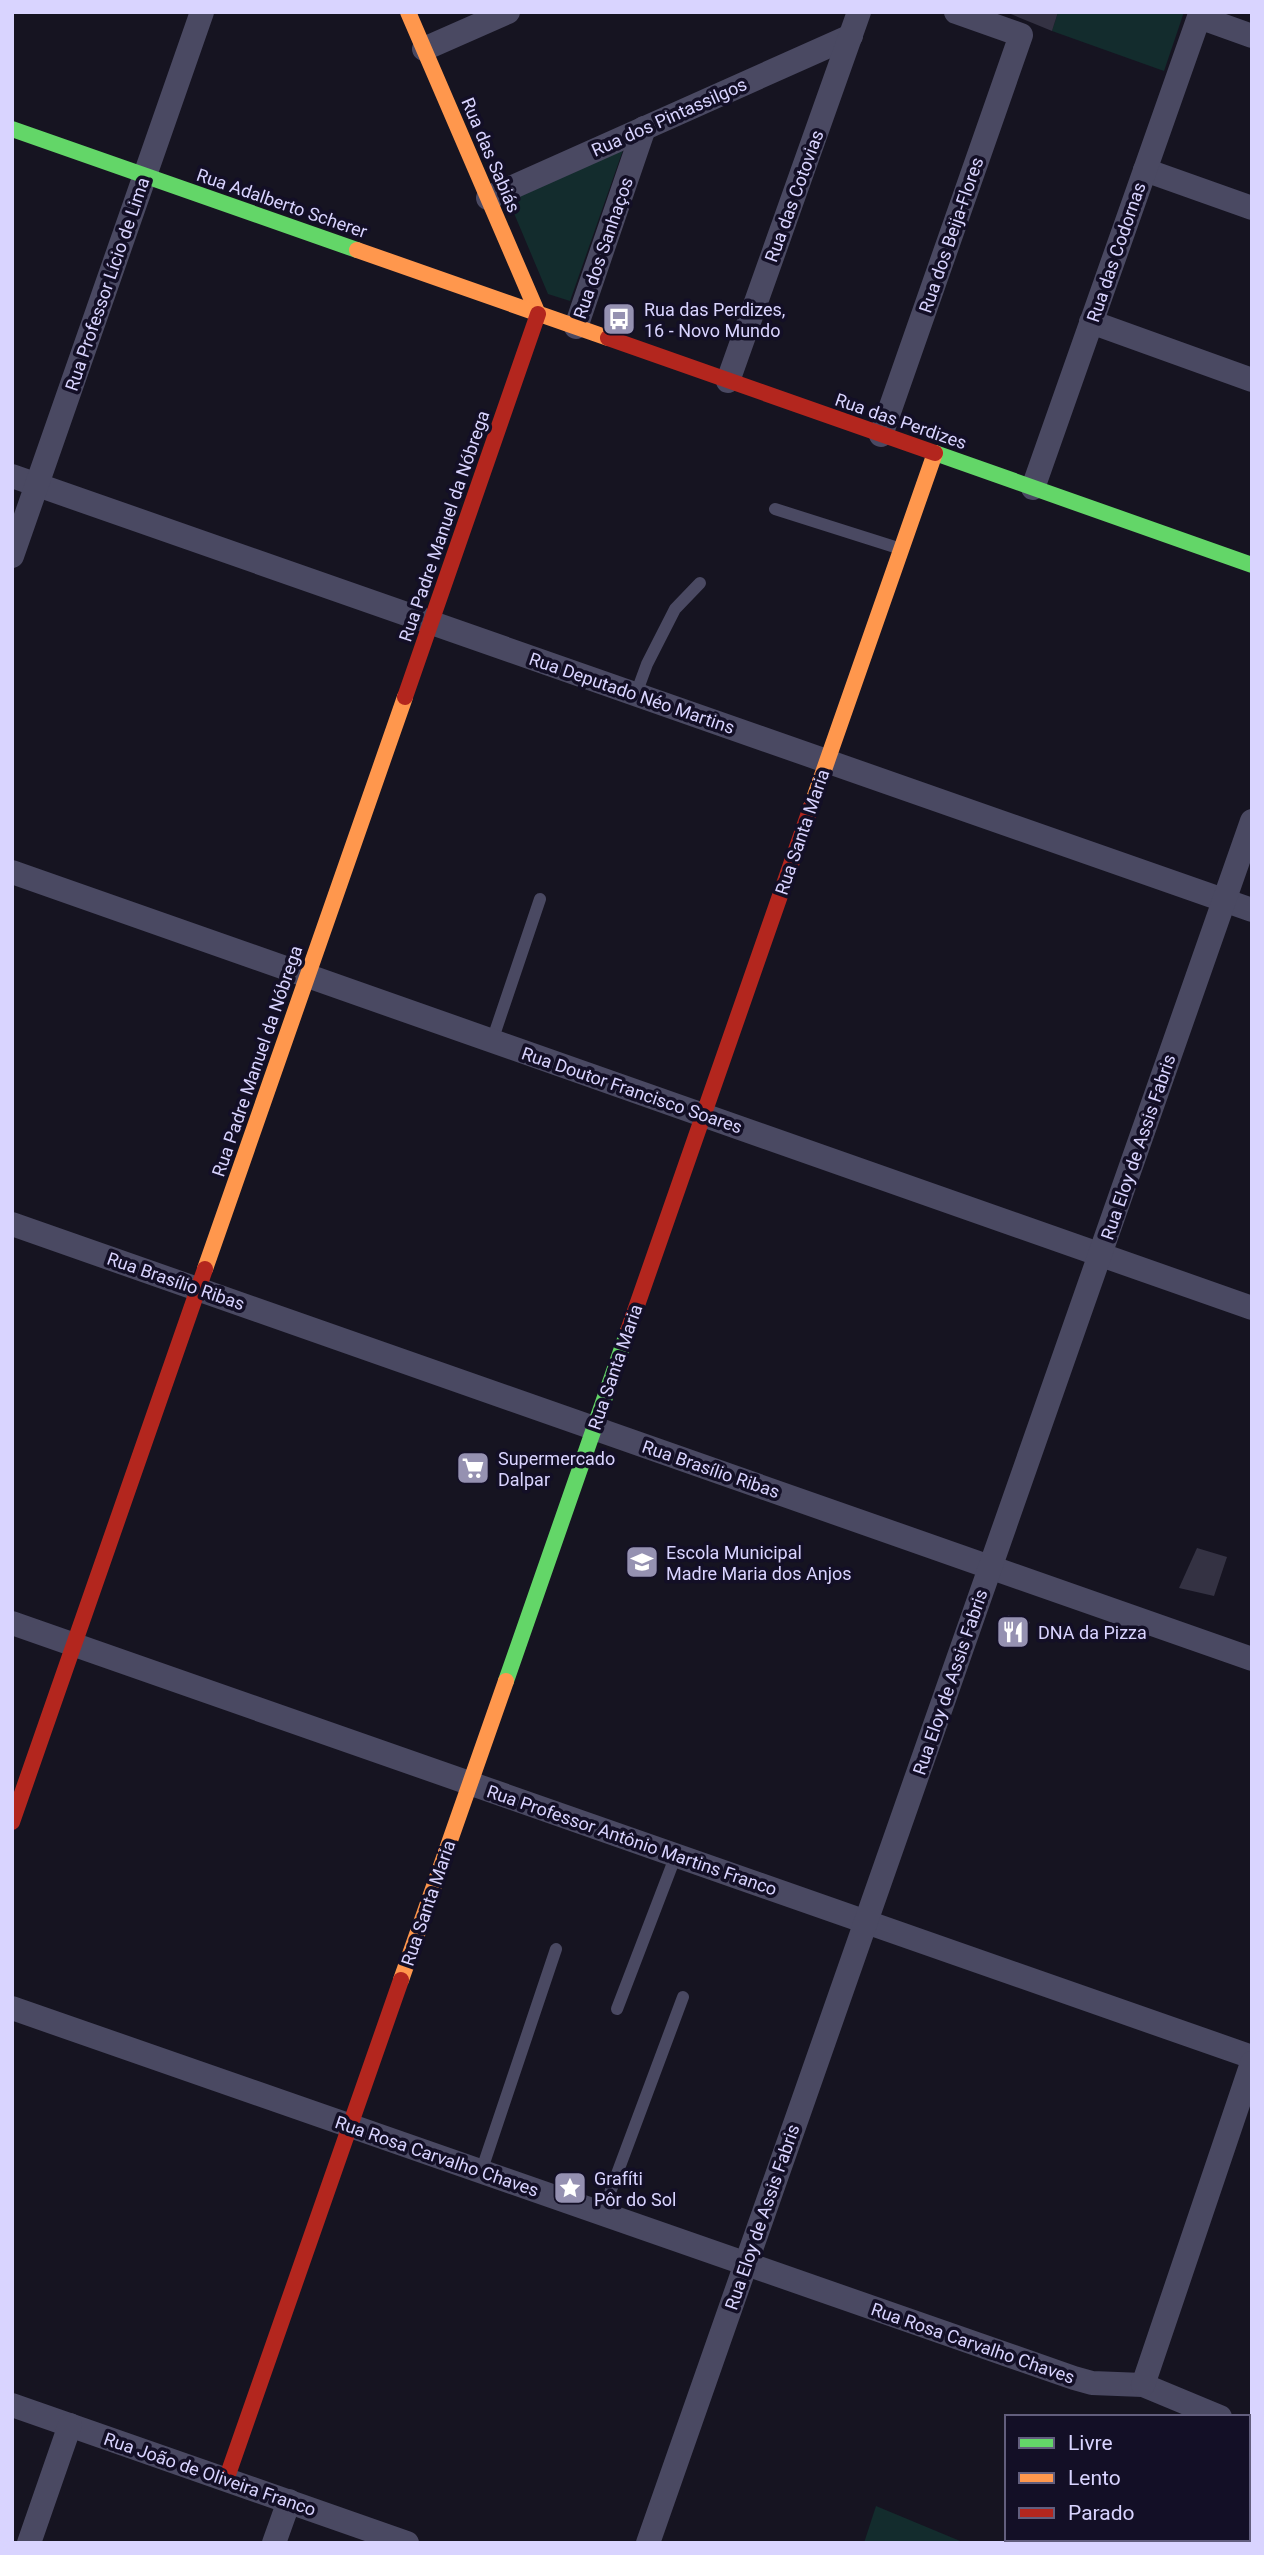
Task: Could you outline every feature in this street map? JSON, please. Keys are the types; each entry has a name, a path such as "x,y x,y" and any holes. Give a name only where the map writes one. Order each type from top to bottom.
{"street":[{"name":"Rua Professor Lício de Lima","path":"12,556 202,12"},
{"name":"Rua das Sabiás","path":"408,12 538,314"},
{"path":"424,49 508,12"},
{"name":"Rua das Cotovias","path":"728,381 859,12"},
{"name":"Rua dos Beija-Flores","path":"881,435 1021,35 956,12"},
{"name":"Rua das Codornas","path":"1033,488 1199,17 1252,36"},
{"name":"Rua dos Pintassilgos","path":"488,198 851,36"},
{"name":"Rua dos Sanhaços","path":"576,327 644,128"},
{"name":"Rua Adalberto Scherer","path":"12,129 538,314"},
{"path":"1145,170 1252,208"},
{"name":"Rua das Perdizes","path":"538,314 1252,565"},
{"name":"Rua Padre Manuel da Nóbrega","path":"12,1822 538,314"},
{"path":"1091,322 1252,380"},
{"name":"Rua Santa Maria","path":"226,2480 935,453"},
{"name":"Rua Deputado Néo Martins","path":"12,476 1252,910"},
{"name":"Rua Eloy de Assis Fabris","path":"648,2543 1252,821"},
{"name":"Rua Doutor Francisco Soares","path":"12,872 1252,1308"},
{"name":"Rua Brasílio Ribas","path":"12,1224 1252,1659"},
{"name":"Rua Professor Antônio Martins Franco","path":"12,1623 1252,2057"},
{"name":"Rua Rosa Carvalho Chaves","path":"12,2008 1074,2378 1111,2385 1143,2385 1215,2415"},
{"path":"1143,2385 1252,2063"},
{"name":"Rua João de Oliveira Franco","path":"12,2405 407,2543"},
{"path":"29,2543 71,2425"},
{"path":"274,2543 289,2501"}],"lane":[{"path":"775,509 901,549"},
{"path":"636,694 647,664 675,609 700,583"},
{"path":"492,1041 540,900"},
{"path":"617,2009 676,1856"},
{"path":"481,2172 556,1949"},
{"path":"602,2214 683,1997"}],"green space":[{"path":"1058,12 1184,12 1164,71 1052,31"},
{"path":"623,150 570,301 548,294 508,199"},
{"path":"876,2506 965,2543 864,2543"}],"building":[{"path":"1006,12 1058,12 1052,31"},
{"path":"1197,1548 1227,1557 1214,1596 1179,1588"},
{"name":"DNA da Pizza","path":"1008,1615 1030,1622 1019,1648 997,1643"}],"traffic: fast":[{"path":"12,129 357,250"},
{"path":"935,453 1252,565"},
{"path":"506,1681 628,1331"}],"traffic: slow":[{"path":"408,12 538,314"},
{"path":"357,250 608,338"},
{"path":"811,807 935,453"},
{"path":"205,1269 405,697"},
{"path":"401,1980 506,1681"}],"traffic: jam":[{"path":"405,697 538,314"},
{"path":"608,338 935,453"},
{"path":"628,1331 811,807"},
{"path":"12,1822 205,1269"},
{"path":"226,2480 401,1980"}],"place":[{"name":"Rua das Perdizes, 16 - Novo Mundo","path":"619,319"},
{"name":"Supermercado Dalpar","path":"473,1468"},
{"name":"Escola Municipal Madre Maria dos Anjos","path":"642,1562"},
{"name":"DNA da Pizza","path":"1013,1632"},
{"name":"Grafíti Pôr do Sol","path":"570,2188"}]}
